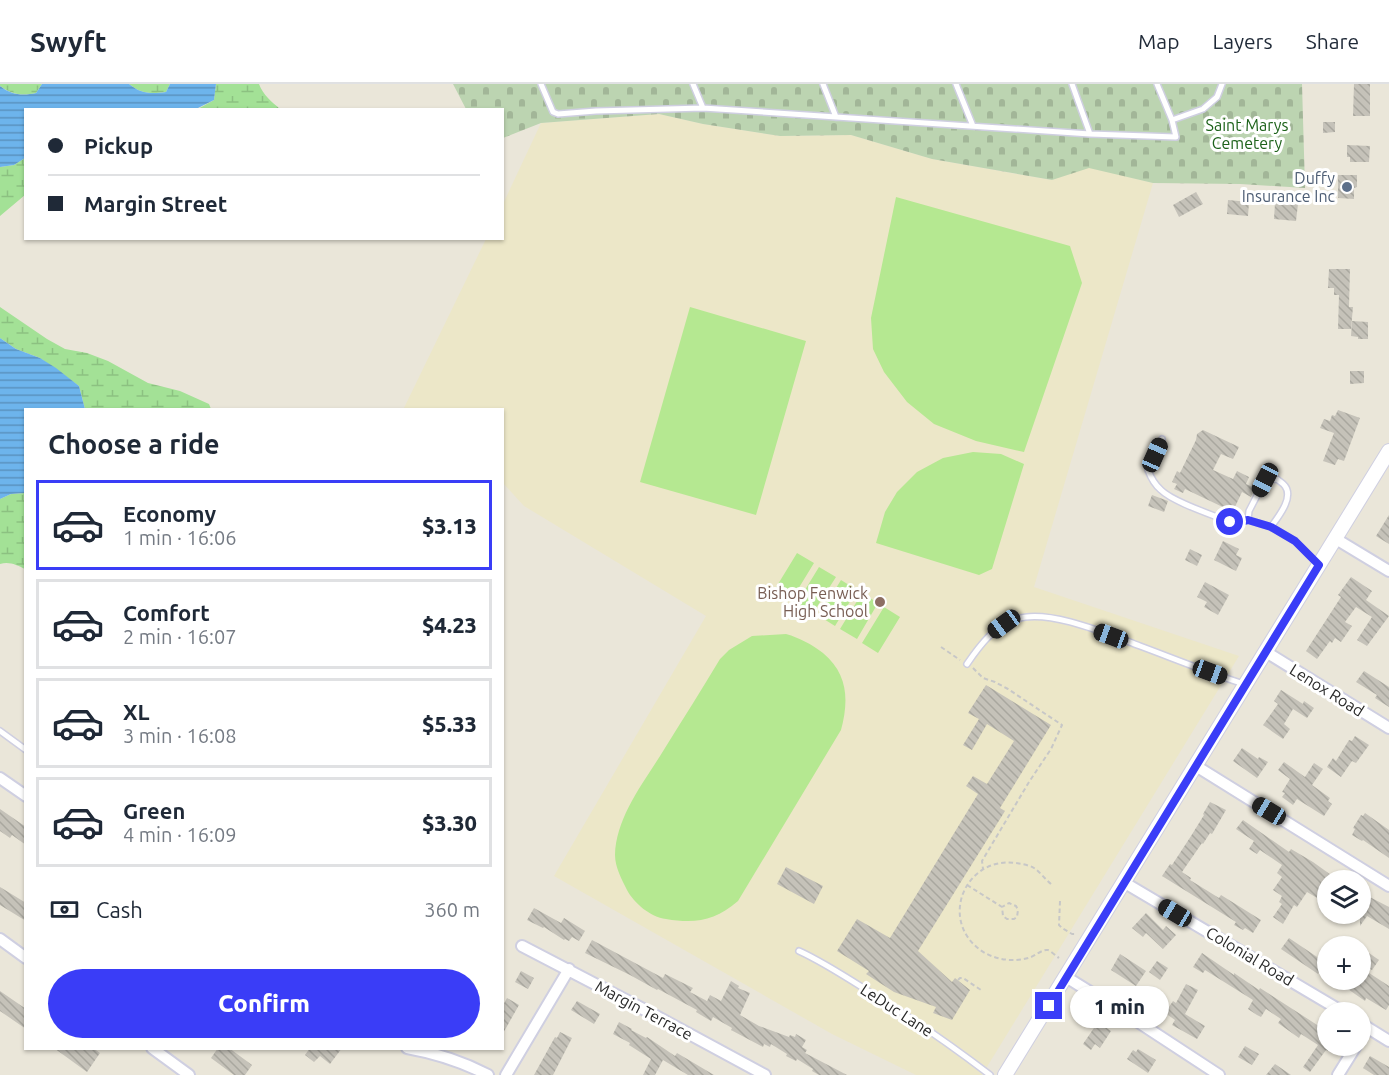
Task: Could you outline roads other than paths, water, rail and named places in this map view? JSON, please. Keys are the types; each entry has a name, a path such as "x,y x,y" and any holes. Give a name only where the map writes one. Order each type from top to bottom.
{"main road":[{"path":"1005,1075 1389,451"}],"street":[{"path":"1336,539 1389,571"},
{"name":"Lenox Road","path":"1266,652 1389,728"},
{"path":"1196,766 1389,886"},
{"path":"0,778 24,795"},
{"name":"Colonial Road","path":"1125,883 1326,1002"},
{"path":"0,939 24,957"},
{"name":"Margin Terrace","path":"522,946 765,1075"},
{"path":"506,1075 569,969"},
{"path":"1066,977 1219,1075"},
{"path":"1371,1029 1389,1041"},
{"path":"155,1050 189,1075"},
{"path":"421,1050 470,1065 488,1075"},
{"path":"1338,1075 1350,1056"}],"lane":[{"path":"541,84 553,112 558,114 703,108 1090,134 1176,137 1172,120 1157,84"},
{"path":"693,84 703,108"},
{"path":"823,84 836,117"},
{"path":"956,84 973,126"},
{"path":"1072,84 1090,134"},
{"path":"1172,120 1203,109 1217,98 1222,84"},
{"path":"1162,439 1148,470 1153,482 1161,491 1230,522 1248,520 1271,527 1295,541 1319,565"},
{"path":"1248,520 1249,511 1265,480 1277,480 1286,486 1288,495 1271,527"},
{"path":"967,664 980,646 1004,624 1019,618 1036,617 1073,622 1246,684"},
{"path":"0,731 24,749"},
{"name":"LeDuc Lane","path":"799,951 897,1009 947,1042 990,1075"}],"water":[{"path":"42,84 129,84 142,91 156,93 166,92 170,84 216,84 214,100 198,108 24,108 24,159 14,165 0,167 0,86 17,94 36,93"},
{"path":"0,338 16,349 40,358 79,386 85,408 24,408 24,493 11,494 0,499"}],"place":[{"name":"Duffy Insurance Inc","path":"1347,187"},
{"name":"Bishop Fenwick High School","path":"880,602"}],"park label":[{"name":"Saint Marys Cemetery","path":"1247,134"}]}
